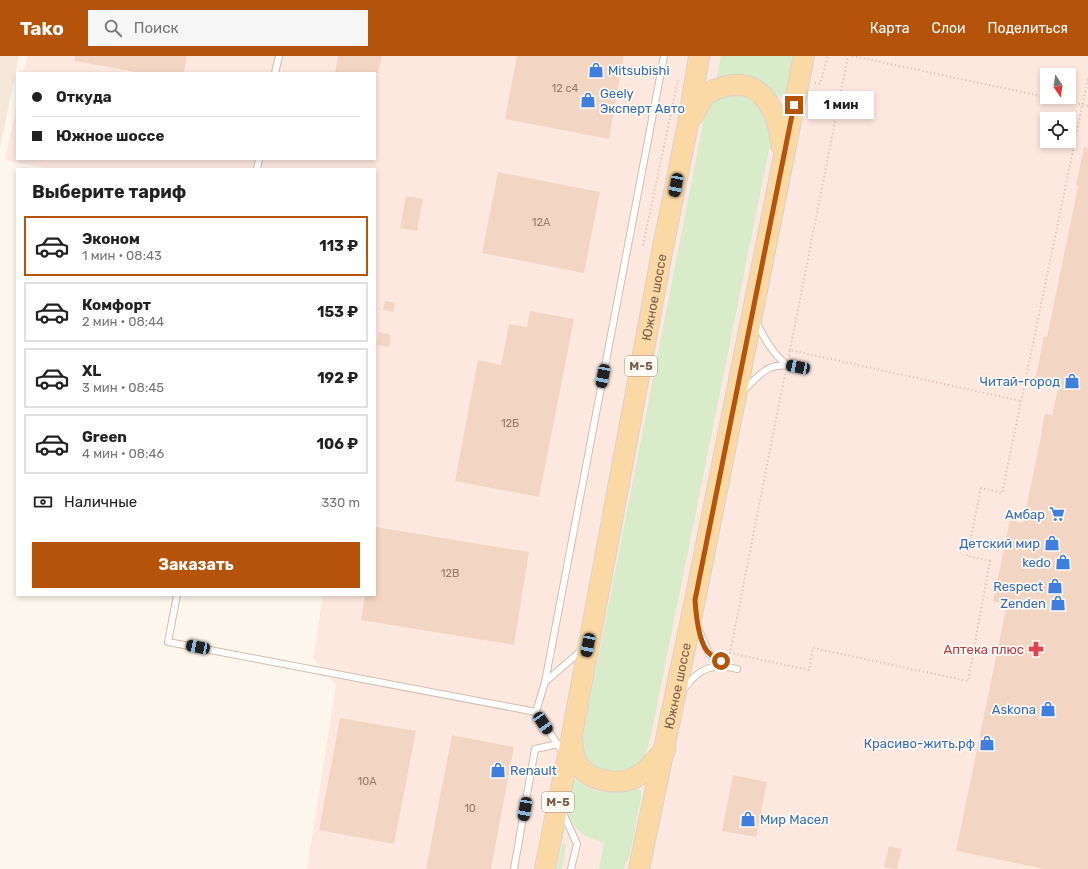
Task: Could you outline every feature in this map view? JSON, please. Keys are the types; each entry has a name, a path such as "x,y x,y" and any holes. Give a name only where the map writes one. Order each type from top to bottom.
{"main road":[{"name":"Южное шоссе","path":"545,869 558,802 565,746 588,645 688,124 699,56"},
{"name":"Южное шоссе","path":"639,869 665,750 804,56"},
{"path":"688,124 705,96 719,88 733,85 746,86 759,92 769,103 778,126 783,159"},
{"path":"565,746 584,772 610,782 623,781 641,775 665,750"}],"lane":[{"path":"276,72 279,56"},
{"path":"536,712 544,682 664,56"},
{"path":"752,314 769,347 787,365"},
{"path":"736,398 764,371 774,366 787,365 798,367"},
{"path":"177,596 168,642 536,712 565,746"},
{"path":"695,600 696,618 699,630 709,654 728,666 736,669"},
{"path":"544,682 588,645"},
{"path":"674,704 697,674 706,668 713,666 728,666"},
{"path":"514,869 535,749 565,746"},
{"path":"558,802 577,844 571,869"}],"path":[{"path":"814,83 820,84 828,56"},
{"path":"848,56 730,653 809,670 813,648 968,681 990,562 967,556 981,488 1002,493 1088,78"},
{"path":"852,56 1088,106"},
{"path":"643,245 679,74"},
{"path":"790,350 1021,401"}],"shaded area":[{"path":"0,56 19,56 0,148"},
{"path":"27,56 1088,56 1088,869 307,869 336,685 313,658 323,596 376,596 376,168 44,168 5,160 16,108 16,160 376,160 376,72 23,72"}],"green space":[{"path":"721,56 793,56 786,94 781,97 776,96 763,84 716,80"},
{"path":"728,94 746,94 762,103 772,135 651,735 644,760 639,769 608,780 579,756 706,108 720,96"},
{"path":"574,780 585,786 601,791 611,792 632,789 641,790 641,798 630,855 623,869 599,869 604,843 579,831 568,816"},
{"path":"564,843 566,846 562,869 557,869 562,845"}],"building":[{"path":"75,56 187,56 184,72 136,72 75,61"},
{"path":"338,56 382,56 378,73 335,72"},
{"path":"517,56 624,56 609,139 505,119"},
{"name":"Амбар","path":"1084,147 1088,148 1088,869 1045,869 956,851 1007,604 993,601 1010,520 1023,523 1045,414 1052,415 1059,385 1035,380 1044,337 1047,337 1078,186 1076,185"},
{"path":"498,172 600,192 584,273 482,253"},
{"path":"406,196 423,199 417,231 400,228"},
{"path":"385,301 395,303 393,312 383,310"},
{"path":"530,311 574,319 539,497 455,481 478,360 501,365 509,324 527,327"},
{"path":"379,332 391,335 389,347 377,345"},
{"path":"376,527 529,552 514,645 361,620 365,596 376,596"},
{"path":"340,718 416,731 394,844 319,830"},
{"path":"452,735 514,747 491,869 426,869"},
{"path":"733,775 767,782 756,837 722,831"},
{"path":"889,846 902,849 897,869 884,867"}],"place":[{"name":"Mitsubishi","path":"596,70"},
{"name":"Geely Эксперт Авто","path":"588,100"},
{"name":"Читай-город","path":"1072,381"},
{"name":"Амбар","path":"1057,514"},
{"name":"Детский мир","path":"1052,543"},
{"name":"kedo","path":"1063,562"},
{"name":"Respect","path":"1055,586"},
{"name":"Zenden","path":"1058,603"},
{"name":"Аптека плюс","path":"1036,649"},
{"name":"Askona","path":"1048,709"},
{"name":"Красиво-жить.рф","path":"987,743"},
{"name":"Renault","path":"498,770"},
{"name":"Мир Масел","path":"748,819"}],"route":[{"path":"721,661 709,654 704,643 696,618 695,600 794,105"}]}
